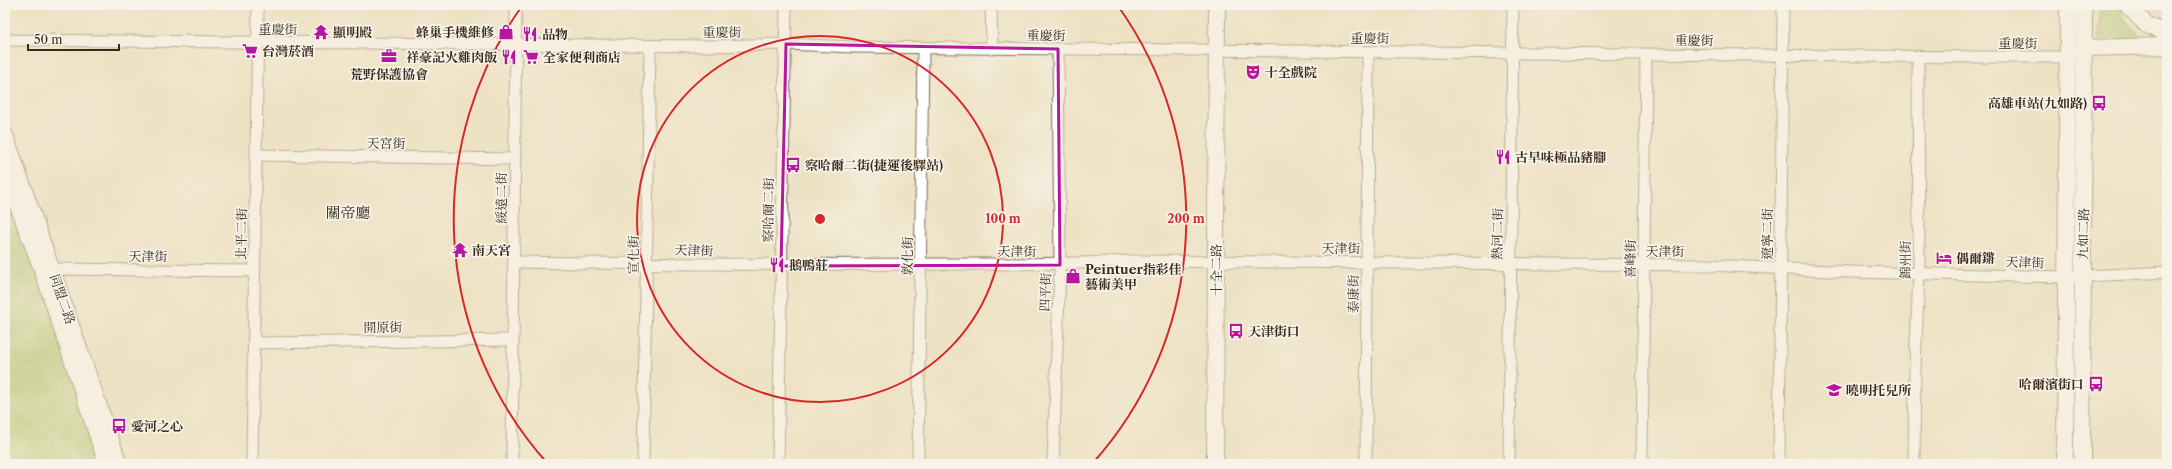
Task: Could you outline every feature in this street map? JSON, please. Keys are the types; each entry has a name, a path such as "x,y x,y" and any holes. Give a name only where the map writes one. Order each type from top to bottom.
{"street":[{"name":"北平二街","path":"252,464 258,5"},
{"name":"綏遠二街","path":"512,464 515,262 516,5"},
{"name":"察哈爾二街","path":"778,464 786,5"},
{"path":"992,5 992,48"},
{"name":"十全二路","path":"1215,464 1217,5"},
{"name":"熱河二街","path":"1509,464 1513,5"},
{"name":"遼寧二街","path":"1779,464 1783,5"},
{"name":"九如二路","path":"2065,464 2068,5"},
{"name":"九如二路","path":"2082,464 2084,5"},
{"path":"2127,5 2147,25 2167,34"},
{"name":"重慶街","path":"5,40 650,46 786,44 923,48 2068,57 2084,48"},
{"name":"宣化街","path":"642,464 650,46"},
{"path":"2084,48 2167,46"},
{"name":"敦化街","path":"918,464 923,48"},
{"name":"四平街","path":"1053,464 1060,265 1058,49"},
{"name":"泰康街","path":"1366,464 1368,52"},
{"name":"喜峰街","path":"1642,464 1646,54"},
{"name":"錦州街","path":"1914,464 1915,367 1919,273 1918,56"},
{"name":"同盟二路","path":"5,135 48,269 107,464"},
{"name":"天宮街","path":"256,155 515,159"},
{"name":"同盟二路","path":"5,172 48,269 119,464"},
{"name":"天津街","path":"515,262 647,262 781,266 921,264 1060,265 1132,261 1644,264 1709,265 1781,270 2066,277 2167,272"},
{"name":"天津街","path":"48,269 255,270"},
{"name":"開原街","path":"254,343 513,340"}],"highlighted area":[{"path":"786,44 1058,49 1060,265 781,266"}],"green space":[{"path":"2099,5 2118,5 2123,17 2130,26 2149,42 2105,41 2099,38"},
{"path":"5,172 105,464 5,464"}],"place":[{"name":"顯明殿","path":"321,32"},
{"name":"蜂巢手機維修","path":"506,32"},
{"name":"品物","path":"530,34"},
{"name":"台灣菸酒","path":"250,51"},
{"name":"荒野保護協會","path":"389,56"},
{"name":"祥豪記火雞肉飯","path":"509,57"},
{"name":"全家便利商店","path":"531,57"},
{"name":"十全戲院","path":"1253,72"},
{"name":"高雄車站(九如路)","path":"2099,103"},
{"name":"古早味極品豬腳","path":"1503,157"},
{"name":"察哈爾二街(捷運後驛站)","path":"793,165"},
{"name":"南天宮","path":"460,250"},
{"name":"偶爾鏘","path":"1944,258"},
{"name":"鵝鴨莊","path":"777,265"},
{"name":"Peintuer指彩佳 藝術美甲","path":"1073,276"},
{"name":"天津街口","path":"1236,331"},
{"name":"哈爾濱街口","path":"2096,384"},
{"name":"曉明托兒所","path":"1834,390"},
{"name":"愛河之心","path":"119,426"}],"district":[{"name":"關帝廳","path":"348,212"}]}
